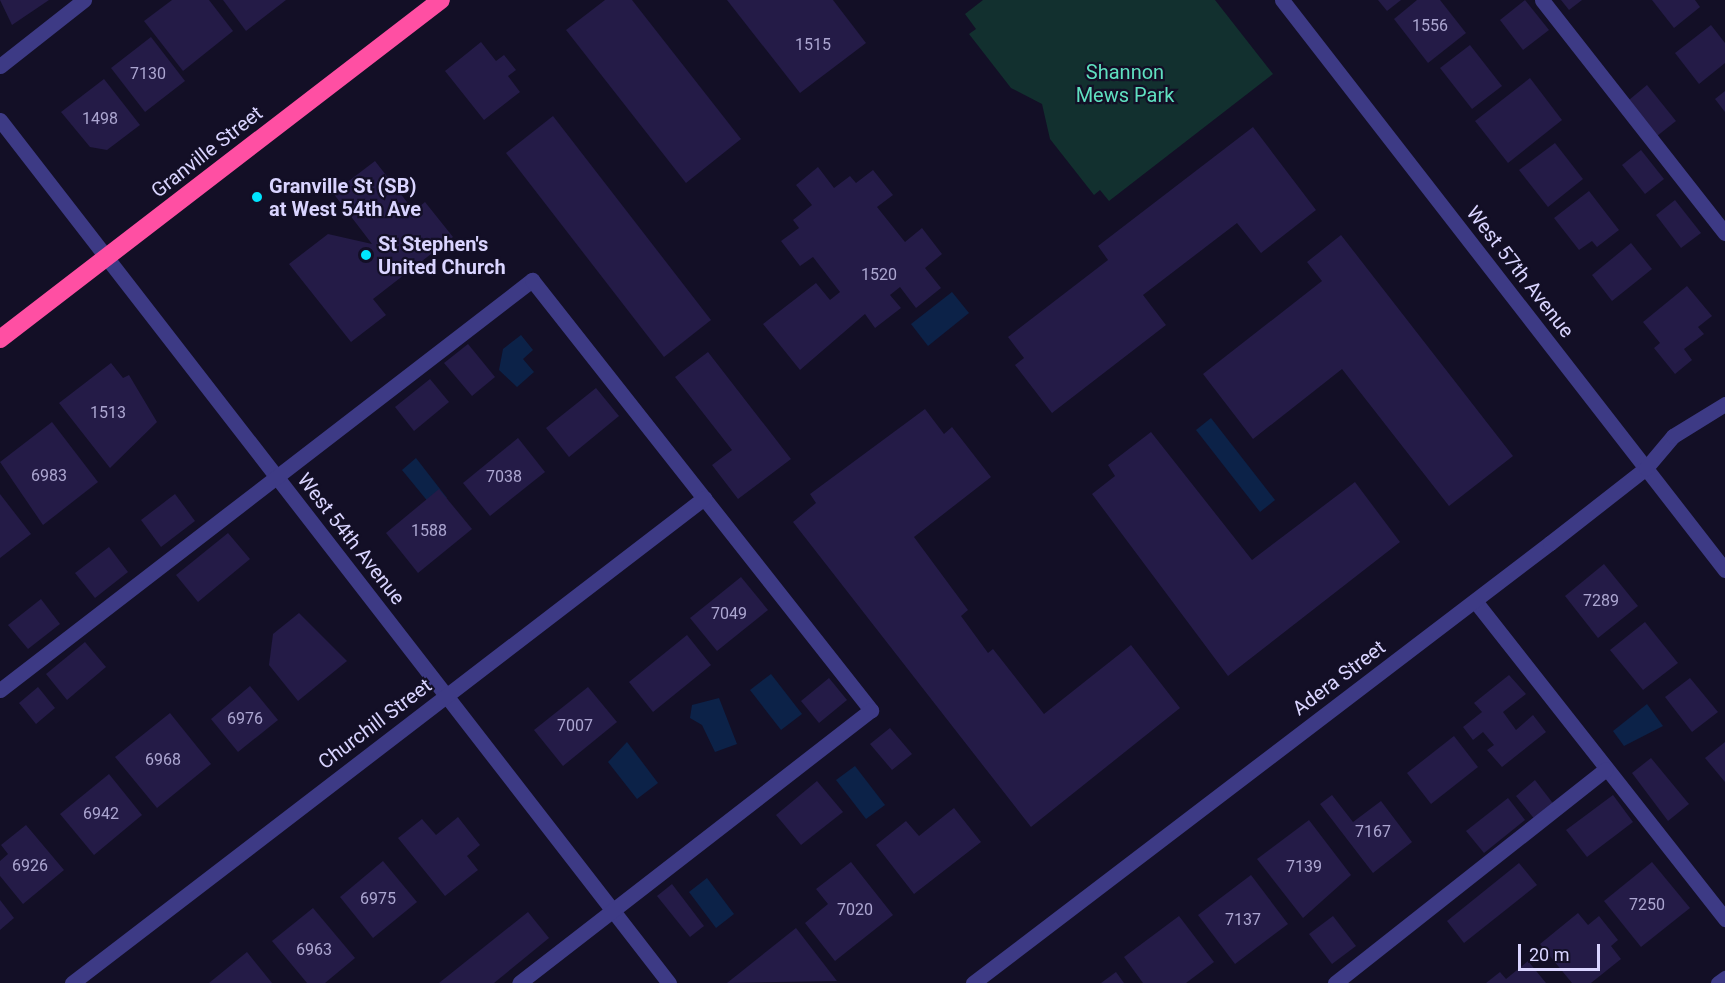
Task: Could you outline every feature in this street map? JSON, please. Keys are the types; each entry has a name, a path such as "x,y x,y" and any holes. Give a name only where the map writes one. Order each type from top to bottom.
{"highway":[{"name":"Granville Street","path":"0,339 437,1"}],"street":[{"path":"0,66 84,0"},
{"name":"West 57th Avenue","path":"1282,0 1725,570"},
{"path":"1542,0 1725,234"},
{"name":"West 54th Avenue","path":"0,120 669,983"},
{"path":"0,690 532,280 871,710 519,983"},
{"name":"Adera Street","path":"973,983 1646,468 1658,448 1725,404"},
{"name":"Churchill Street","path":"72,983 704,498"},
{"path":"1475,601 1725,919"},
{"path":"1335,983 1606,769"},
{"path":"1718,983 1725,978"}],"green space":[{"name":"Shannon Mews Park","path":"983,0 1215,0 1273,74 1109,201 1100,190 1094,195 1050,139 1042,104 1011,88 969,34 976,29 965,14"}],"water":[{"path":"952,292 969,313 928,346 911,324"},
{"path":"521,335 533,350 523,359 534,372 517,387 499,370 503,349"},
{"path":"1211,418 1275,500 1260,512 1196,430"},
{"path":"416,458 447,498 434,509 402,470"},
{"path":"771,674 802,714 781,730 750,690"},
{"path":"719,698 737,744 715,752 702,725 690,718 692,705"},
{"path":"1647,704 1663,726 1624,746 1613,731"},
{"path":"627,742 658,783 637,799 608,762"},
{"path":"855,766 885,805 866,819 836,780"},
{"path":"707,878 734,914 716,928 689,892"}],"building":[{"path":"0,0 49,0 12,25"},
{"path":"172,0 209,0 233,31 183,71 144,21"},
{"path":"223,0 286,0 246,31"},
{"path":"605,0 632,0 741,139 686,183 566,30"},
{"path":"727,0 833,0 866,43 800,93"},
{"path":"1378,0 1401,0 1387,11"},
{"path":"1417,0 1440,0 1466,33 1428,63 1394,19"},
{"path":"1525,0 1549,30 1523,50 1500,20"},
{"path":"1561,0 1582,0 1569,10"},
{"path":"1652,0 1695,0 1700,7 1674,28"},
{"path":"1711,25 1725,43 1725,63 1699,84 1675,53"},
{"path":"151,37 185,81 145,112 111,68"},
{"path":"481,42 496,61 504,55 516,70 508,76 520,92 484,120 445,71"},
{"path":"1470,45 1502,86 1472,109 1440,68"},
{"path":"1530,78 1562,120 1508,163 1475,121"},
{"path":"104,79 140,125 107,150 90,147 61,112"},
{"path":"1647,85 1676,121 1657,136 1629,100"},
{"path":"1725,91 1725,112 1715,99"},
{"path":"553,116 711,320 664,357 506,153"},
{"path":"1253,127 1316,210 1261,253 1237,223 1143,295 1166,325 1052,413 1015,365 1024,358 1008,337 1108,260 1098,246"},
{"path":"1555,143 1583,179 1548,207 1519,170"},
{"path":"1641,150 1664,179 1645,194 1622,165"},
{"name":"St Stephen's United Church","path":"375,161 414,211 425,202 453,237 373,299 386,315 351,342 289,264 328,234 372,244 333,193"},
{"path":"818,167 834,188 850,176 856,183 873,170 893,195 877,207 905,242 922,228 942,254 925,268 941,288 916,308 900,287 890,295 901,308 875,328 865,314 800,370 763,324 816,283 830,300 840,292 813,257 800,266 781,241 799,228 793,220 812,205 796,185"},
{"path":"1589,191 1619,230 1597,247 1592,241 1579,250 1554,218"},
{"path":"1675,200 1701,233 1681,248 1656,215"},
{"path":"1341,235 1513,456 1449,506 1342,369 1253,439 1203,374 1322,281 1307,262"},
{"path":"1631,243 1652,269 1612,301 1592,275"},
{"path":"1687,286 1712,316 1698,327 1704,334 1684,349 1692,360 1675,374 1654,348 1660,343 1643,322"},
{"path":"468,344 495,377 472,396 444,363"},
{"path":"708,352 791,459 738,499 712,465 732,450 675,377"},
{"path":"111,363 123,378 129,375 157,422 110,468 59,403"},
{"path":"430,379 449,402 414,431 395,407"},
{"path":"596,388 619,416 569,457 546,428"},
{"path":"925,409 944,434 952,427 991,477 914,537 968,610 961,616 988,653 993,649 1044,714 1131,645 1180,708 1031,827 793,522 816,503 810,494"},
{"path":"52,422 98,482 43,525 0,462"},
{"path":"1151,432 1252,560 1355,482 1400,542 1228,676 1092,494 1115,476 1108,465"},
{"path":"518,438 545,472 490,516 463,483"},
{"path":"439,489 472,529 418,573 386,533"},
{"path":"0,494 31,534 0,558"},
{"path":"175,494 195,521 161,547 141,520"},
{"path":"228,533 250,559 198,602 176,575"},
{"path":"109,547 128,572 95,598 75,573"},
{"path":"1604,564 1638,606 1598,638 1565,596"},
{"path":"741,577 768,610 717,651 690,618"},
{"path":"41,599 60,624 28,649 8,625"},
{"path":"299,613 347,661 298,701 269,665 273,634"},
{"path":"1645,622 1678,663 1643,690 1610,650"},
{"path":"687,635 711,665 653,712 629,682"},
{"path":"85,642 106,667 67,700 46,674"},
{"path":"1509,675 1526,694 1503,712 1516,730 1533,715 1546,732 1502,767 1487,750 1494,745 1483,732 1473,740 1463,727 1482,712 1474,703"},
{"path":"829,678 847,700 819,723 801,701"},
{"path":"1690,678 1718,712 1692,732 1665,697"},
{"path":"250,686 278,720 238,752 211,719"},
{"path":"38,687 55,708 36,724 19,703"},
{"path":"588,687 617,722 563,766 534,730"},
{"path":"170,713 211,764 157,808 115,757"},
{"path":"890,728 912,754 892,770 870,744"},
{"path":"1454,736 1478,767 1431,804 1407,773"},
{"path":"1725,742 1725,782 1705,758"},
{"path":"1651,758 1689,804 1668,821 1632,773"},
{"path":"109,774 142,815 94,855 60,814"},
{"path":"1535,780 1555,806 1536,821 1516,796"},
{"path":"817,781 843,812 801,845 776,815"},
{"path":"1332,795 1353,822 1381,801 1412,842 1373,873 1320,804"},
{"path":"1613,795 1633,822 1587,857 1566,830"},
{"path":"1508,798 1525,820 1484,853 1466,831"},
{"path":"954,808 981,842 914,894 876,845 906,821 919,836"},
{"path":"458,817 480,845 467,856 478,870 445,896 398,838 422,819 436,835"},
{"path":"1309,820 1351,875 1303,918 1257,859"},
{"path":"26,825 64,870 23,904 0,876 0,861 8,854 1,845"},
{"path":"383,861 417,902 373,938 340,897"},
{"path":"851,862 893,915 835,961 805,923 828,904 816,889"},
{"path":"1652,862 1690,908 1641,947 1604,901"},
{"path":"1519,863 1537,885 1464,943 1447,921"},
{"path":"1251,875 1288,924 1235,964 1198,915"},
{"path":"672,884 704,926 690,937 657,896"},
{"path":"0,900 14,918 0,930"},
{"path":"313,908 355,958 325,983 307,983 272,941"},
{"path":"528,912 549,938 494,983 439,983"},
{"path":"1578,913 1588,925 1599,916 1618,940 1611,946 1621,959 1591,983 1572,983 1540,944"},
{"path":"1179,916 1214,962 1186,983 1143,983 1124,957"},
{"path":"1333,916 1356,946 1332,964 1309,934"},
{"path":"796,928 837,981 727,983"},
{"path":"247,952 272,983 209,983"},
{"path":"1528,961 1546,983 1486,983 1500,972 1506,979"},
{"path":"1116,972 1124,983 1101,983"}],"place":[{"name":"Granville St (SB) at West 54th Ave","path":"257,197"},
{"name":"St Stephen's United Church","path":"366,255"}]}
